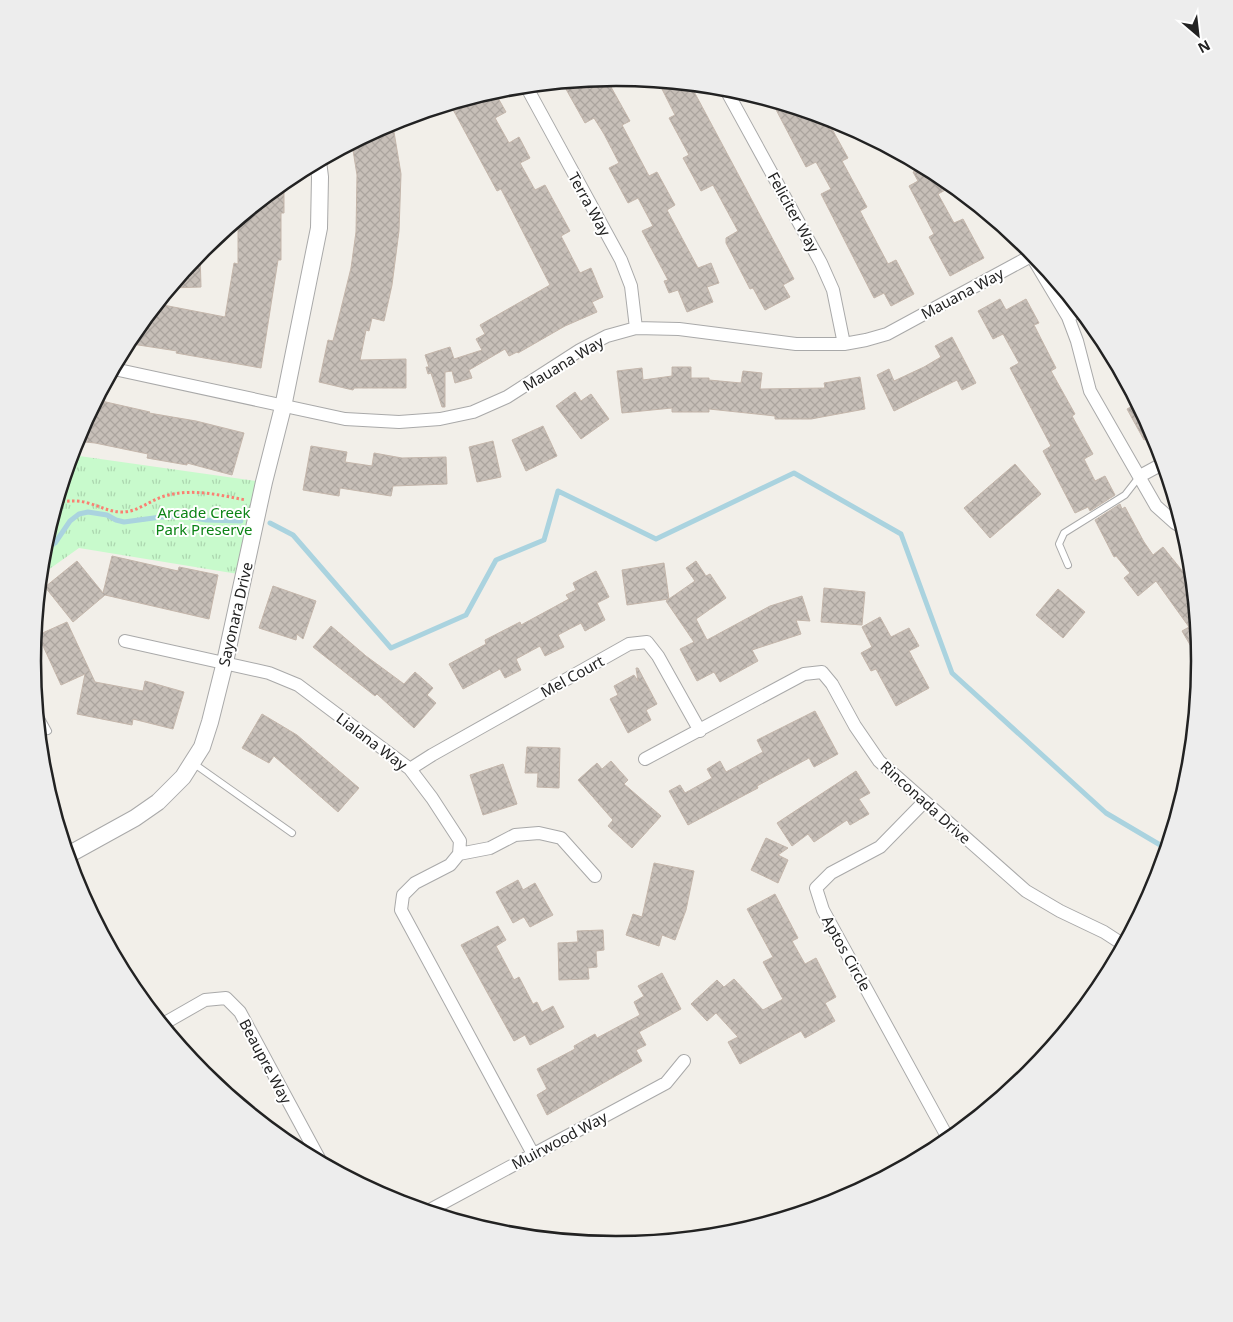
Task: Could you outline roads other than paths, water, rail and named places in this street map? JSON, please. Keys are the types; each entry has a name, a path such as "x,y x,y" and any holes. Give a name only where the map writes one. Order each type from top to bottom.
{"street":[{"name":"Terra Way","path":"530,93 621,260 631,286 636,328"},
{"name":"Feliciter Way","path":"730,97 821,262 833,290 844,344"},
{"name":"Sayonara Drive","path":"74,852 135,818 158,802 182,777 202,747 225,662 260,503 284,407 319,228 319,169"},
{"name":"Mauana Way","path":"120,370 345,419 399,422 440,419 473,412 507,397 580,350 608,336 636,328 679,329 796,344 844,344 866,340 887,334 1022,253"},
{"path":"1044,276 1068,317 1077,340 1090,391 1156,506 1175,523"},
{"path":"1068,317 1075,313"},
{"path":"1140,476 1157,467"},
{"name":"Lialana Way","path":"125,641 269,673 298,685 410,770 432,798 460,841 459,854"},
{"name":"Mel Court","path":"410,770 432,755 628,644 647,642 658,656 700,731"},
{"name":"Rinconada Drive","path":"646,758 700,731 804,674 822,672 832,684 855,726 879,761 924,802 1026,892 1119,942"},
{"name":"Aptos Circle","path":"924,802 880,847 830,873 816,888 824,910 945,1133"},
{"path":"533,1154 401,910 402,895 415,883 450,865 459,854 490,848 515,835 539,833 561,838 595,876"},
{"name":"Beaupre Way","path":"168,1021 205,1000 226,998 240,1012 314,1150"},
{"name":"Muirwood Way","path":"435,1207 666,1083 684,1061"}],"lane":[{"path":"1068,565 1059,544 1064,533 1125,495 1140,476"},
{"path":"45,725 48,731"},
{"path":"192,762 292,833"}],"waterway":[{"path":"270,523 293,535 391,648 466,615 496,560 544,540 558,491 656,539 794,473 901,534 952,673 1106,813 1161,846"},
{"path":"53,544 70,521 79,514 88,512 107,515 124,522 184,516 206,520 241,521"}],"park label":[{"name":"Arcade Creek Park Preserve","path":"204,520"}]}
